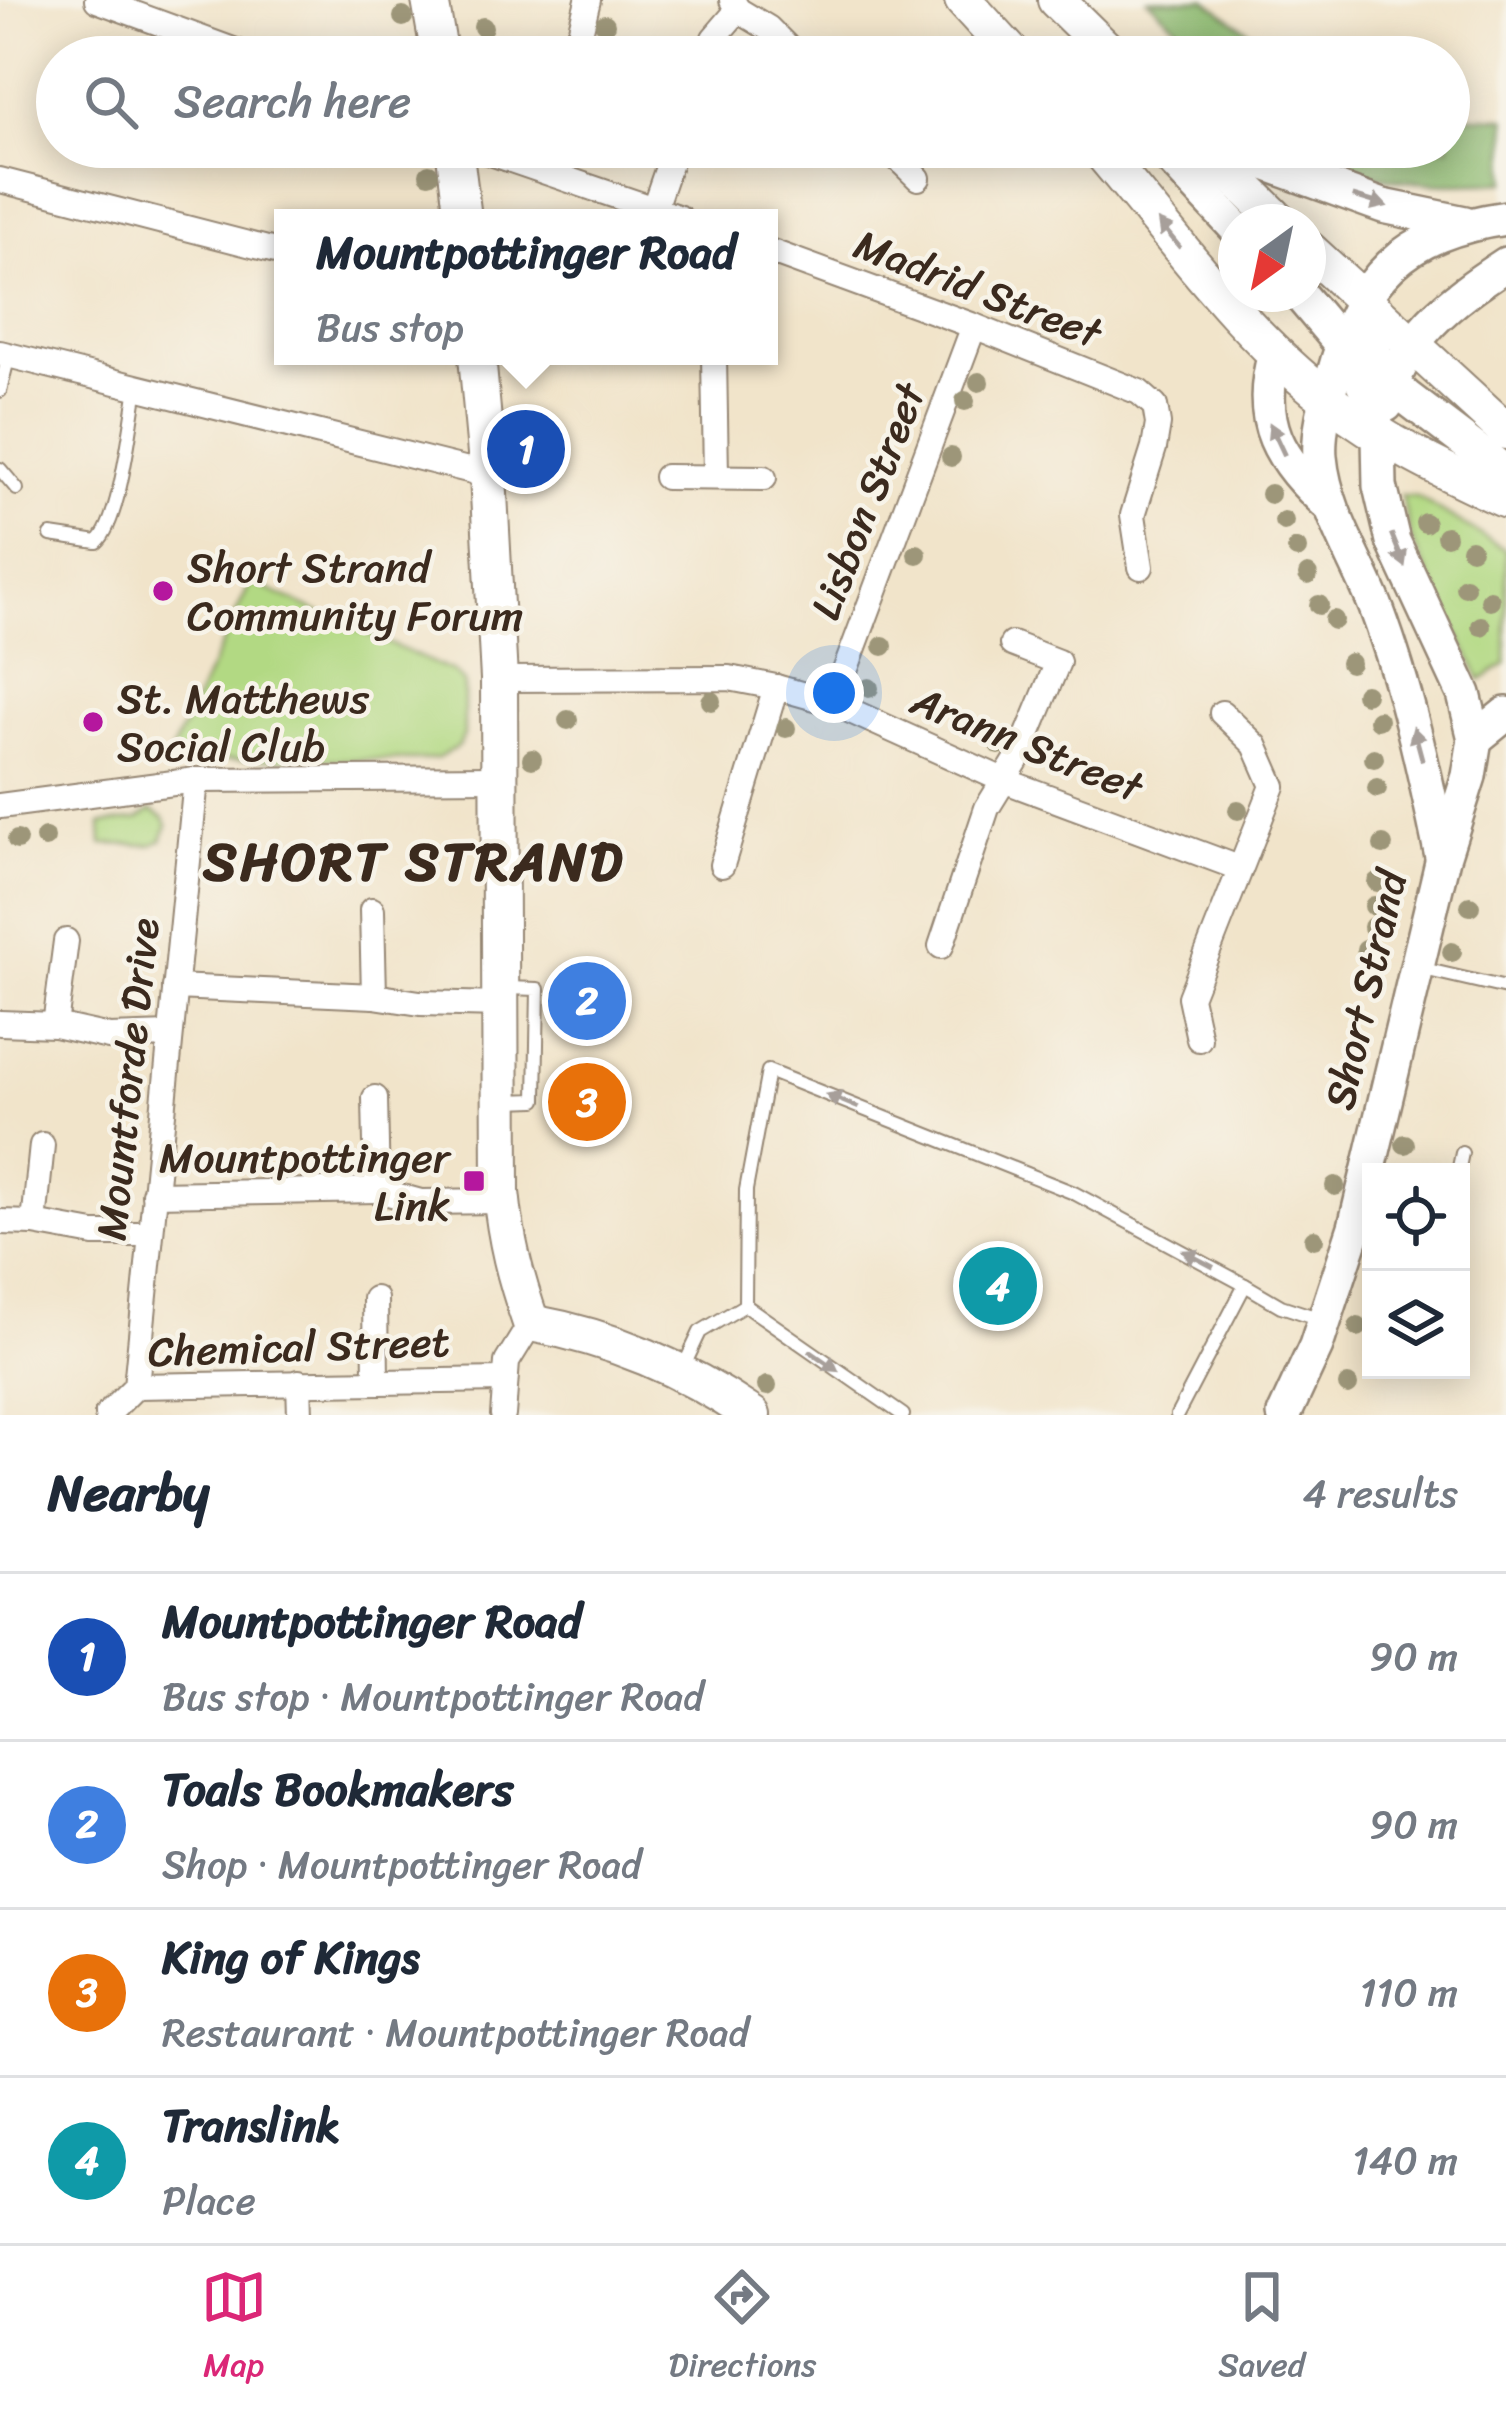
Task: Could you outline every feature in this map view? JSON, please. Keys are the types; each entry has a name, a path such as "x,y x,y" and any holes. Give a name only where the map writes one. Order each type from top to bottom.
{"main road":[{"path":"430,0 436,36"},
{"path":"963,0 996,36"},
{"path":"1056,0 1093,36"},
{"path":"457,168 462,209"},
{"path":"1114,168 1275,353 1327,398 1378,436 1506,500"},
{"path":"1180,168 1218,209"},
{"path":"1225,168 1262,204"},
{"path":"1279,168 1383,206 1468,223 1506,218"},
{"name":"Short Strand","path":"1442,858 1405,696 1377,611 1331,508 1320,460 1327,398 1341,345 1363,299 1410,249 1468,223"},
{"path":"1378,436 1391,384 1413,344 1460,294 1506,264"},
{"path":"1326,266 1506,431"},
{"path":"1363,299 1378,370 1506,472"},
{"path":"1314,312 1341,345 1367,391 1378,436"},
{"path":"1275,353 1267,385 1269,422 1287,460 1331,508"},
{"path":"478,365 500,679 502,1201 512,1268 531,1323 583,1332 682,1371 752,1415"},
{"name":"Short Strand","path":"1374,1163 1442,858 1469,776 1475,739 1464,694 1393,541 1380,486 1378,436"},
{"path":"1475,739 1506,714"},
{"name":"Short Strand","path":"1284,1415 1316,1346 1362,1212"}],"street":[{"path":"97,0 195,36"},
{"path":"579,36 588,0"},
{"path":"715,36 735,5 776,36"},
{"path":"535,168 653,208 667,168"},
{"path":"908,168 918,178"},
{"path":"0,180 274,251"},
{"name":"Madrid Street","path":"778,254 1139,392 1155,406 1158,424 1132,515 1141,567"},
{"name":"Lisbon Street","path":"833,703 974,326"},
{"path":"4,354 488,475"},
{"path":"714,365 716,476"},
{"path":"666,477 764,478"},
{"path":"940,946 988,808 1019,756 1058,662 1012,644"},
{"name":"Arann Street","path":"500,679 729,678 776,688 833,703 1003,780 1239,868"},
{"path":"722,866 776,688"},
{"path":"1199,1039 1190,997 1273,786 1255,745 1222,713"},
{"path":"0,806 196,779 499,778"},
{"name":"Mountforde Drive","path":"136,1386 196,779"},
{"path":"372,910 374,996"},
{"path":"55,1025 66,941"},
{"path":"175,987 374,996 420,1004 500,996"},
{"path":"0,1023 55,1025 109,1036 170,1035"},
{"path":"375,1098 377,1190"},
{"path":"34,1223 42,1145"},
{"path":"154,1194 377,1190 421,1202 502,1201"},
{"path":"0,1222 94,1234 150,1234"},
{"path":"375,1299 376,1380"},
{"path":"503,1415 507,1362 531,1323"},
{"name":"Chemical Street","path":"107,1415 136,1386 504,1380"},
{"path":"299,1382 300,1415"}],"lane":[{"path":"0,391 4,354"},
{"path":"51,535 97,542 105,534 115,510 137,388"},
{"path":"0,469 17,489"},
{"path":"1418,968 1506,988"},
{"path":"745,1305 746,1190 768,1072 1074,1193 1281,1306 1325,1321"},
{"path":"1460,1163 1462,1153"},
{"path":"1177,1415 1245,1285"},
{"path":"682,1371 700,1332 745,1305"},
{"path":"745,1305 903,1415"}],"green space":[{"path":"1148,0 1206,0 1255,36 1185,36"},
{"path":"1470,117 1506,118 1506,182 1439,184 1344,168 1470,168"},
{"path":"1401,495 1417,497 1506,550 1506,664 1481,680 1412,541"},
{"path":"251,582 453,672 464,682 464,735 459,746 423,760 168,759"},
{"path":"151,810 167,825 162,840 152,845 102,844 101,824 138,819"}],"place":[{"name":"Mountpottinger Road","path":"526,449"},
{"name":"Short Strand Community Forum","path":"163,591"},
{"name":"St. Matthews Social Club","path":"93,722"},
{"name":"Toals Bookmakers","path":"587,1001"},
{"name":"King of Kings","path":"587,1102"},
{"name":"Mountpottinger Link","path":"474,1181"},
{"name":"Translink","path":"998,1286"}],"district":[{"name":"SHORT STRAND","path":"414,861"}]}
